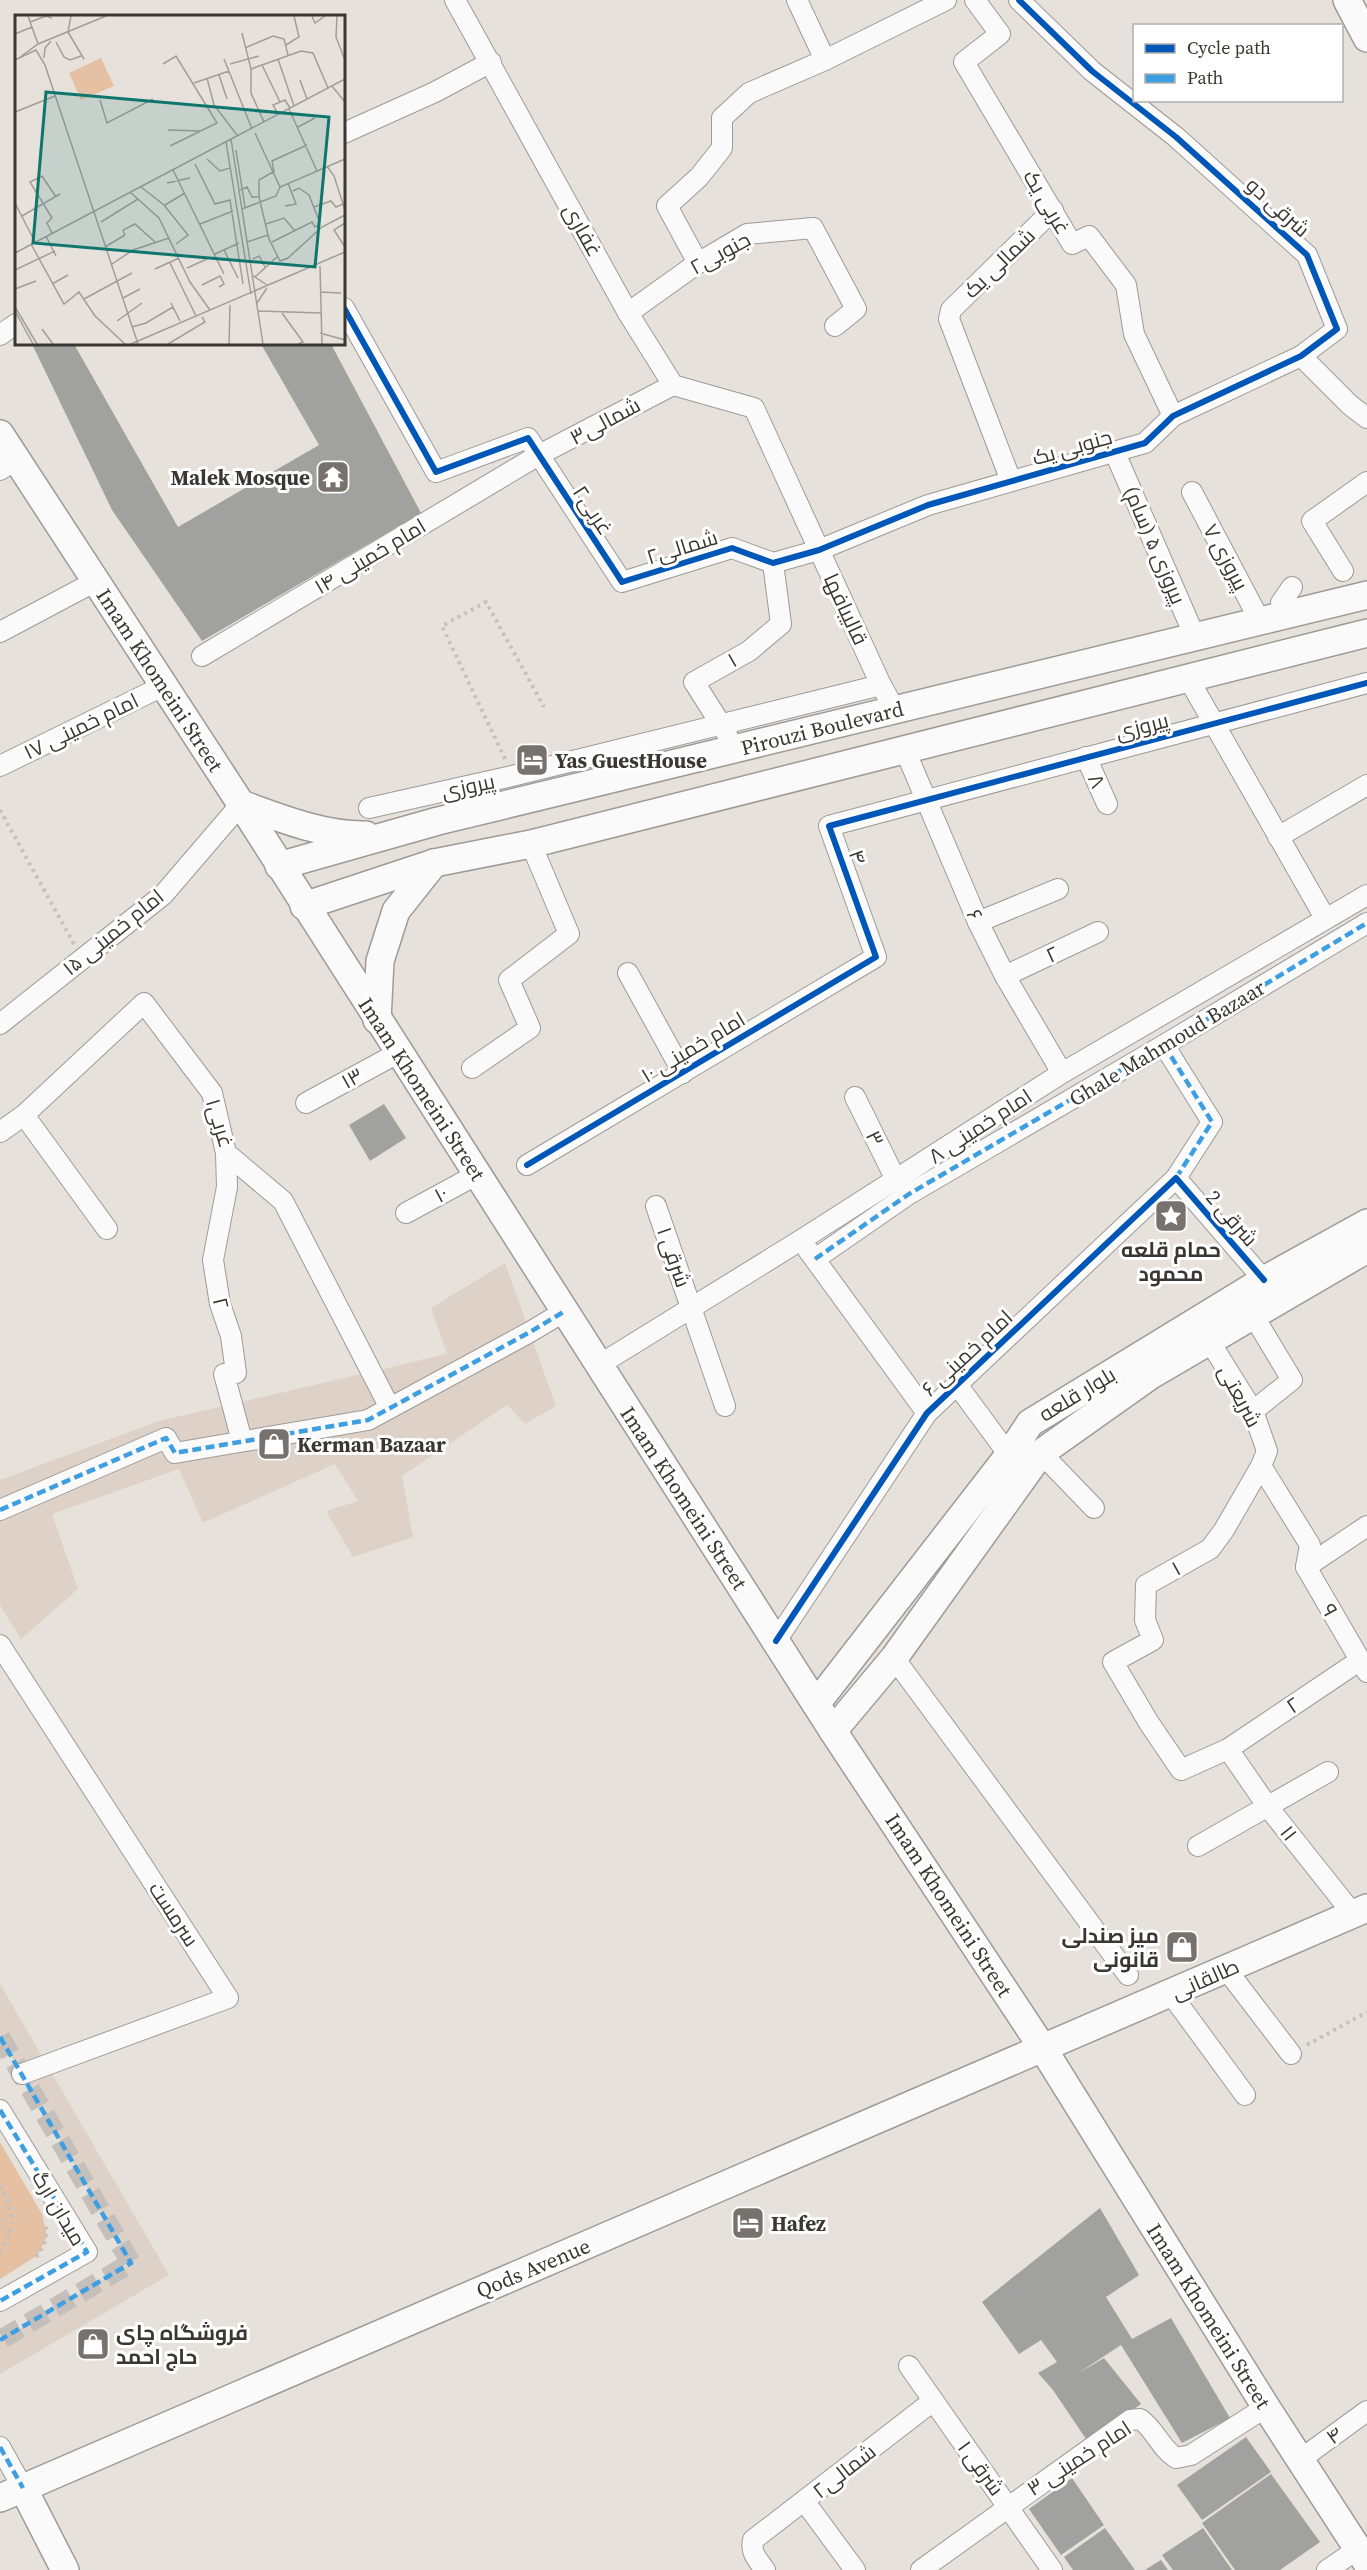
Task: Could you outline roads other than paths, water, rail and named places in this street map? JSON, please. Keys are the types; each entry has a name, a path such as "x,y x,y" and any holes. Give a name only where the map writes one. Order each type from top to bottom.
{"main road":[{"path":"1347,0 1367,38"},
{"name":"Imam Khomeini Street","path":"0,434 8,464 96,581 241,804 304,906 833,1731 1042,2047 1266,2407 1363,2556"},
{"name":"Pirouzi Boulevard","path":"279,866 438,821 1367,595"},
{"name":"Pirouzi Boulevard","path":"304,906 441,862 531,844 1367,633"},
{"path":"241,804 285,819 349,836 385,835"},
{"path":"377,1020 380,961 396,911 441,862 438,821"},
{"name":"بلوار قلعه","path":"816,1704 1009,1455 1030,1423 1264,1281 1367,1223"},
{"name":"بلوار قلعه","path":"833,1731 894,1658 1041,1453 1151,1375 1367,1249"},
{"name":"طالقانی","path":"1042,2047 1171,1994 1360,1911"},
{"name":"Qods Avenue","path":"11,2493 1042,2047"},
{"path":"11,2493 65,2570"}],"street":[{"name":"غفاری","path":"455,0 628,313 673,385"},
{"path":"797,0 825,60"},
{"path":"698,263 667,206 699,177 722,148 722,118 749,93 825,60 946,0"},
{"name":"غربی یک","path":"975,0 1000,34 964,63 1072,244 1089,236 1126,285 1134,334 1173,416"},
{"name":"شرقی دو","path":"1019,0 1092,71 1176,137 1307,255 1337,329 1318,345"},
{"path":"345,133 435,92 491,62"},
{"name":"شمالی یک","path":"1011,481 949,319 951,310 1053,210"},
{"name":"جنوبی۲","path":"628,313 698,263 747,234 813,228 856,309 835,326"},
{"name":"غربی۲","path":"345,310 436,472 528,438 537,456 622,582"},
{"path":"0,334 15,325"},
{"name":"جنوبی یک","path":"819,550 928,506 1115,453 1145,442 1173,416 1301,356 1318,345"},
{"path":"1301,356 1350,405 1367,417"},
{"name":"شمالی۳","path":"537,456 673,385"},
{"name":"قالیبافها","path":"673,385 754,408 881,685 895,710"},
{"name":"پیروزی ۵ (سام)","path":"1115,453 1195,637"},
{"name":"امام خمینی ۱۴","path":"202,656 537,456"},
{"path":"1344,570 1312,521 1366,486"},
{"name":"پیروزی ۷","path":"1192,492 1272,619"},
{"name":"شمالی۲","path":"622,582 732,548 773,563"},
{"path":"773,563 819,550"},
{"name":"۱","path":"735,750 722,724 694,682 750,651 781,624 773,563"},
{"path":"0,632 96,581"},
{"path":"1272,619 1292,587"},
{"path":"1188,678 1325,918"},
{"name":"پیروزی","path":"924,801 1367,683"},
{"name":"پیروزی","path":"369,808 512,776 881,685"},
{"name":"امام خمینی ۱۷","path":"0,766 163,686"},
{"name":"۶","path":"905,750 924,801 978,922 1005,976 1062,1073"},
{"name":"۸","path":"1086,757 1107,804"},
{"path":"1278,837 1367,785"},
{"name":"۴","path":"876,957 830,826 924,801"},
{"name":"امام خمینی ۱۵","path":"0,1024 81,958 163,896 241,804"},
{"path":"472,1068 530,1028 509,980 568,934 531,844"},
{"path":"978,922 1058,889"},
{"name":"امام خمینی ۸","path":"599,1365 801,1240 1062,1073 1367,895"},
{"name":"Ghale Mahmoud Bazaar","path":"815,1259 909,1194 1367,923"},
{"name":"۲","path":"1005,976 1098,932"},
{"name":"امام خمینی ۱۰","path":"527,1165 876,957"},
{"path":"628,973 683,1073"},
{"name":"غربی۱","path":"0,1132 24,1115 144,1003 212,1093 226,1153 283,1201 390,1408"},
{"name":"امام خمینی ۶","path":"776,1641 927,1413 1176,1178 1212,1122 1164,1045"},
{"name":"۱۳","path":"306,1103 398,1053"},
{"name":"۳","path":"855,1097 896,1180"},
{"path":"24,1115 106,1229"},
{"name":"۲","path":"226,1153 227,1187 213,1260 220,1304 231,1336 236,1373 224,1374 242,1441"},
{"name":"۱۰","path":"406,1213 476,1175"},
{"name":"2 شرقی","path":"1176,1178 1264,1281"},
{"name":"۱ شرقی","path":"656,1206 725,1406"},
{"path":"801,1240 927,1413"},
{"path":"0,1510 166,1438 176,1454 368,1420 565,1311"},
{"path":"1253,1315 1292,1380 1253,1411"},
{"name":"شریعتی","path":"1210,1342 1253,1411 1267,1451 1261,1466"},
{"path":"958,1386 1009,1455"},
{"path":"1041,1453 1094,1508"},
{"path":"1261,1466 1310,1545 1306,1567"},
{"name":"۱","path":"1113,1662 1153,1640 1145,1620 1146,1585 1210,1549 1224,1530 1261,1466"},
{"path":"1306,1567 1367,1526"},
{"name":"۹","path":"1306,1567 1363,1667"},
{"name":"سرمست","path":"0,1646 228,1998 22,2074"},
{"path":"894,1658 1128,1975"},
{"name":"۲","path":"1113,1662 1149,1724 1181,1770 1227,1749 1363,1667"},
{"name":"۱۱","path":"1227,1749 1269,1807 1360,1911"},
{"path":"1198,1846 1328,1772"},
{"path":"1226,1970 1290,2054"},
{"path":"1171,1994 1245,2095"},
{"name":"میدان ارگ","path":"0,2110 87,2252 0,2301"},
{"name":"شرقی ۱","path":"909,2366 1053,2570"},
{"name":"شمالی۲","path":"765,2570 754,2556 751,2548 753,2540 933,2401"},
{"name":"امام خمینی ۳","path":"921,2570 1008,2505 1130,2420 1140,2419 1148,2425 1167,2452 1176,2458 1191,2455 1266,2407"},
{"name":"۴","path":"1301,2459 1367,2411"},
{"path":"0,2447 11,2493"},
{"path":"805,2502 855,2570"},
{"path":"1327,2570 1363,2556"}],"tunnel":[{"path":"0,2037 131,2263 0,2340"}],"place":[{"name":"Malek Mosque","path":"333,477"},
{"name":"Yas GuestHouse","path":"532,760"},
{"name":"حمام قلعه محمود","path":"1171,1216"},
{"name":"Kerman Bazaar","path":"274,1444"},
{"name":"میز صندلی قانونی","path":"1182,1947"},
{"name":"Hafez","path":"748,2223"},
{"name":"فروشگاه چای حاج احمد","path":"93,2344"}]}
